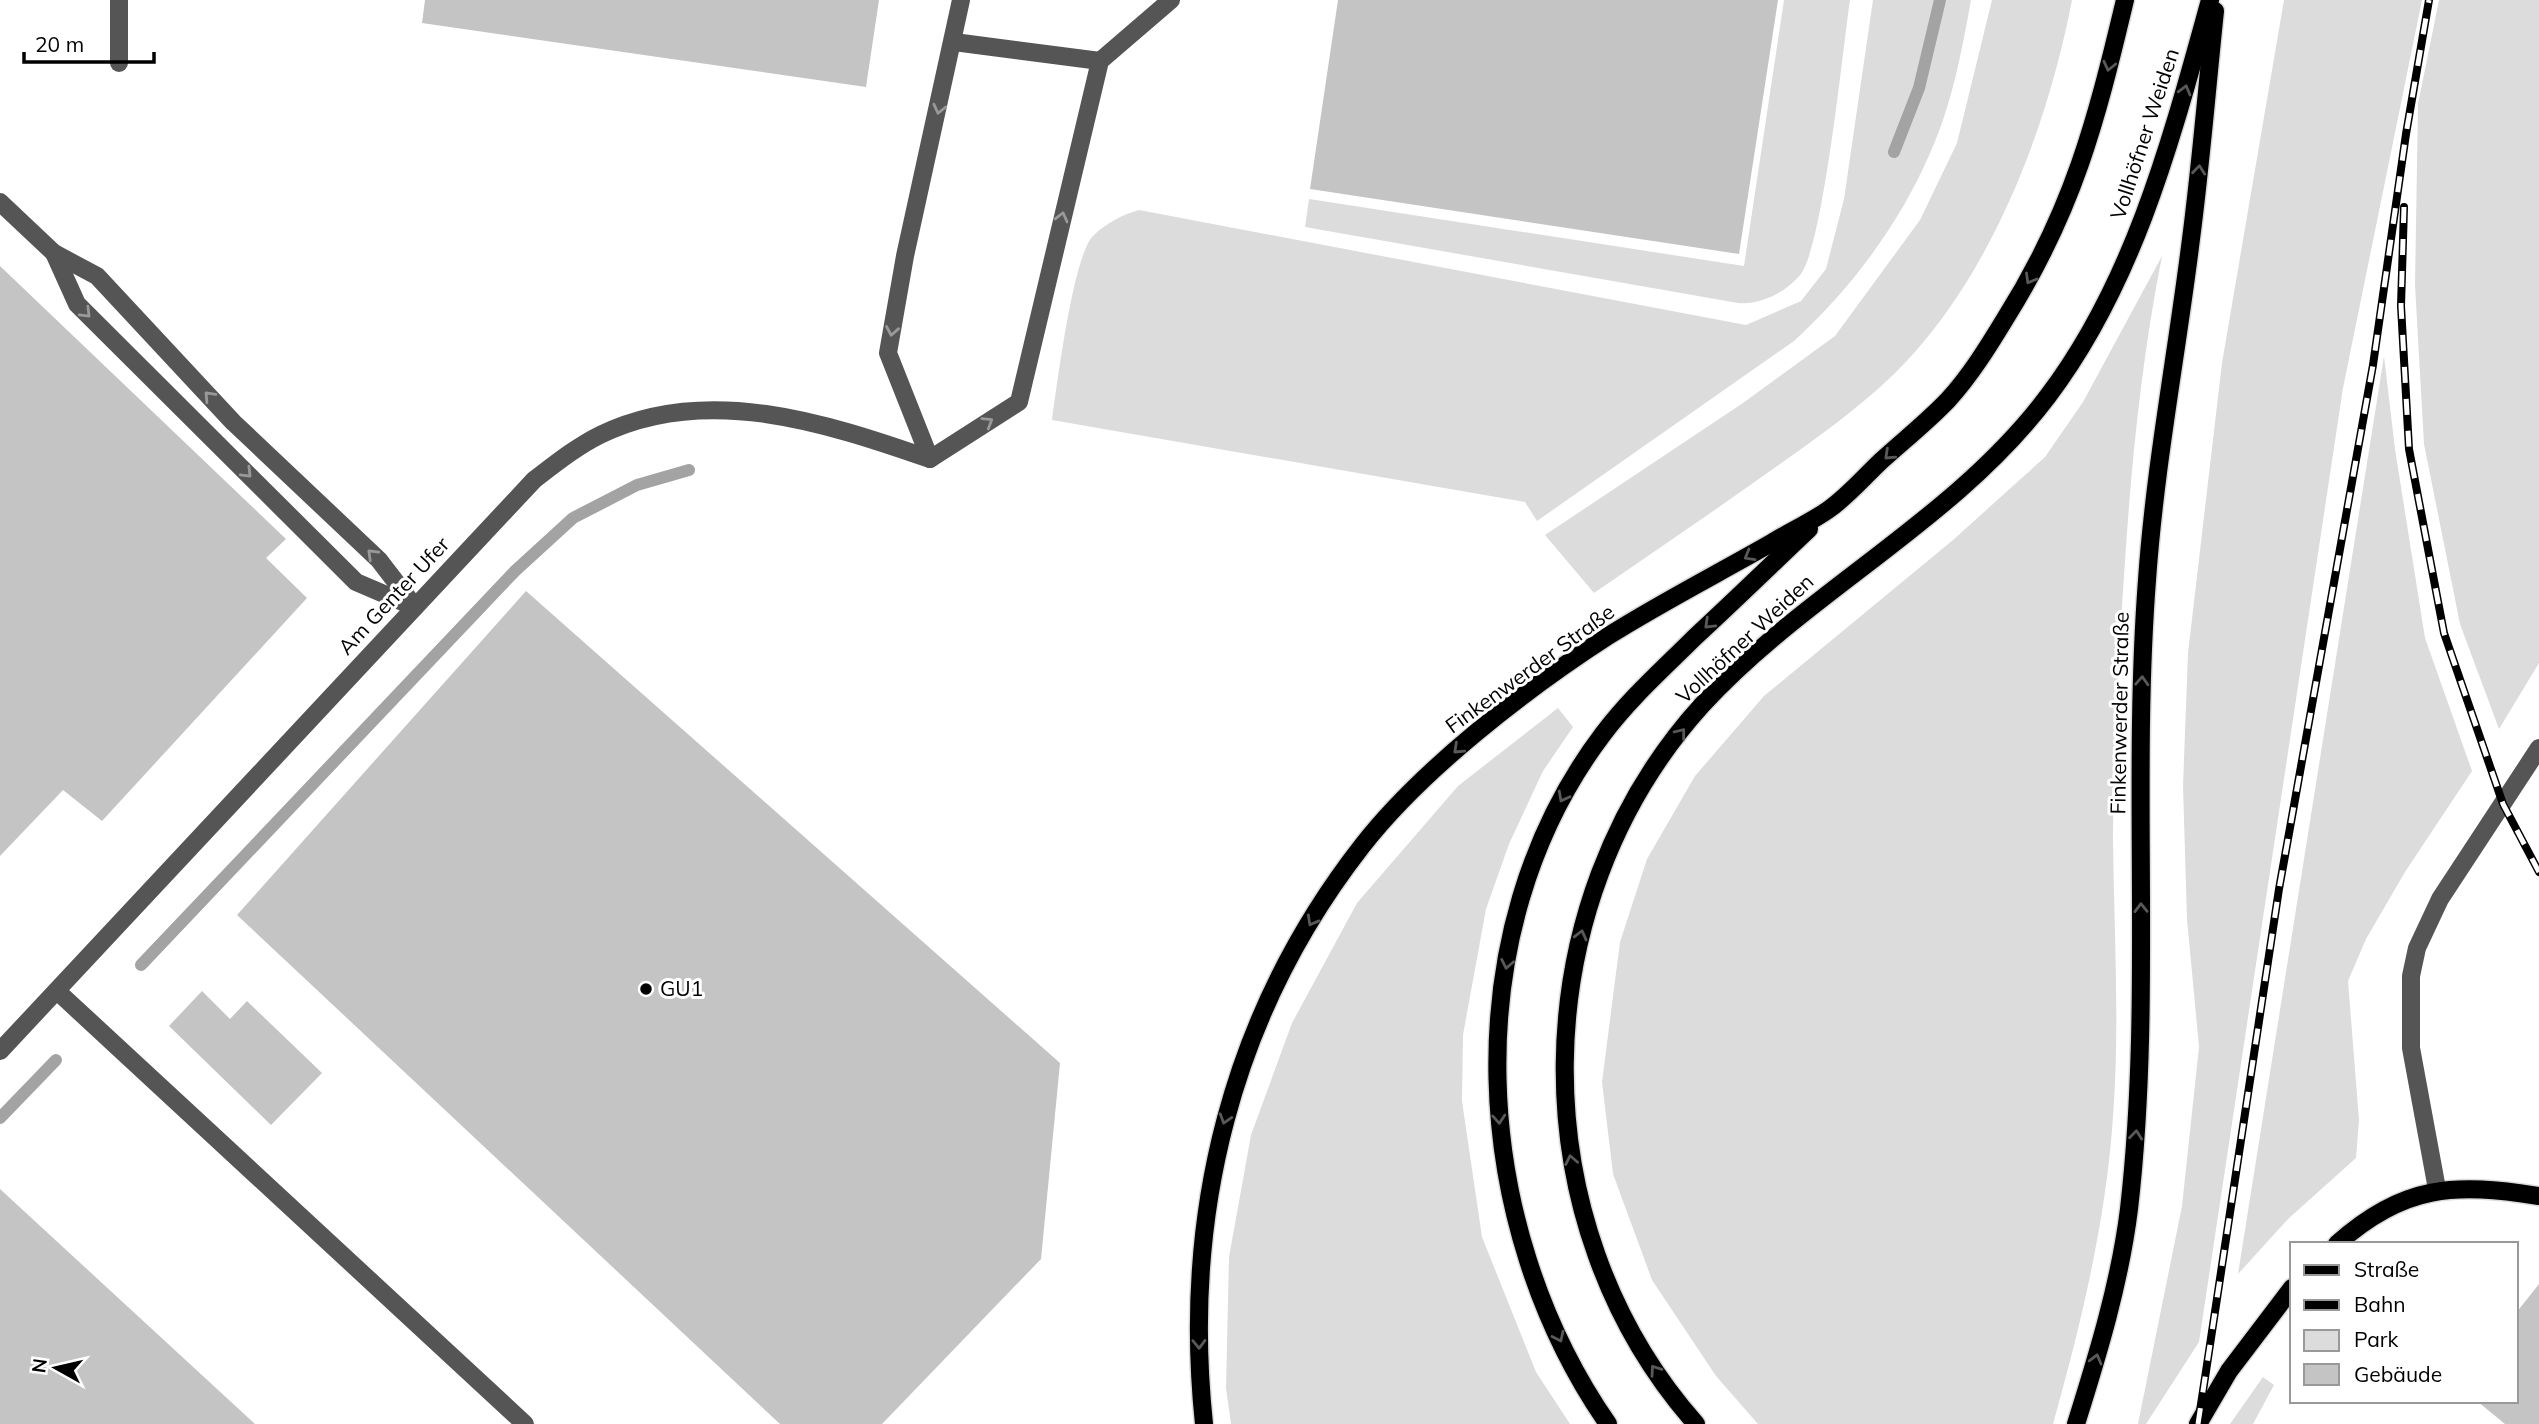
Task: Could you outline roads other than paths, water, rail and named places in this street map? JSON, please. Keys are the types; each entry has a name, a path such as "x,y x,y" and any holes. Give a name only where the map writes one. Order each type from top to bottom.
{"main road":[{"name":"Finkenwerder Straße","path":"1204,1424 1199,1375 1198,1290 1205,1209 1222,1130 1245,1054 1273,991 1318,909 1362,845 1412,791 1479,730 1607,637 1830,510 1948,401 1976,364 2032,276 2062,216 2084,160 2125,0"},
{"name":"Vollhöfner Weiden","path":"1696,1424 1638,1344 1602,1271 1570,1153 1564,1089 1564,1024 1581,932 1598,875 1626,813 1658,761 1702,705 1830,590 1952,496 2012,438 2046,399 2080,352 2141,225 2169,148 2210,0"},
{"name":"Finkenwerder Straße","path":"2076,1424 2114,1292 2128,1213 2137,1124 2143,1029 2140,855 2147,580 2160,447 2192,238 2216,0"},
{"name":"Vollhöfner Weiden","path":"1608,1424 1555,1331 1520,1240 1508,1184 1499,1121 1498,1051 1504,982 1514,926 1547,828 1603,734 1644,686 1830,510"},
{"path":"2339,1242 2365,1220 2390,1207 2438,1189 2467,1187 2539,1196"},
{"path":"2198,1424 2229,1371 2290,1291"}],"street":[{"path":"119,0 119,63"},
{"path":"961,0 954,42 905,256 888,353 930,458 1019,402 1100,61 1171,0"},
{"path":"954,42 1100,61"},
{"path":"0,202 54,253 97,276 233,422 379,560 415,607"},
{"path":"54,253 77,304 356,582 415,607"},
{"name":"Am Genter Ufer","path":"0,1051 534,480 600,435 641,420 672,413 718,409 761,413 844,429 930,458"},
{"path":"2438,1189 2411,1048 2410,1000 2417,948 2440,899 2539,748"},
{"path":"57,991 525,1424"}],"waterway":[{"path":"1894,152 1919,88 1940,0"},
{"path":"141,965 515,571 573,518 637,485 689,470"},
{"path":"0,1118 56,1060"}],"railway":[{"path":"2198,1424 2279,889 2373,365 2406,134 2429,0"},
{"path":"2404,207 2401,306 2409,449 2444,633 2503,804 2539,872"}],"place":[{"name":"GU1","path":"646,989"}]}
